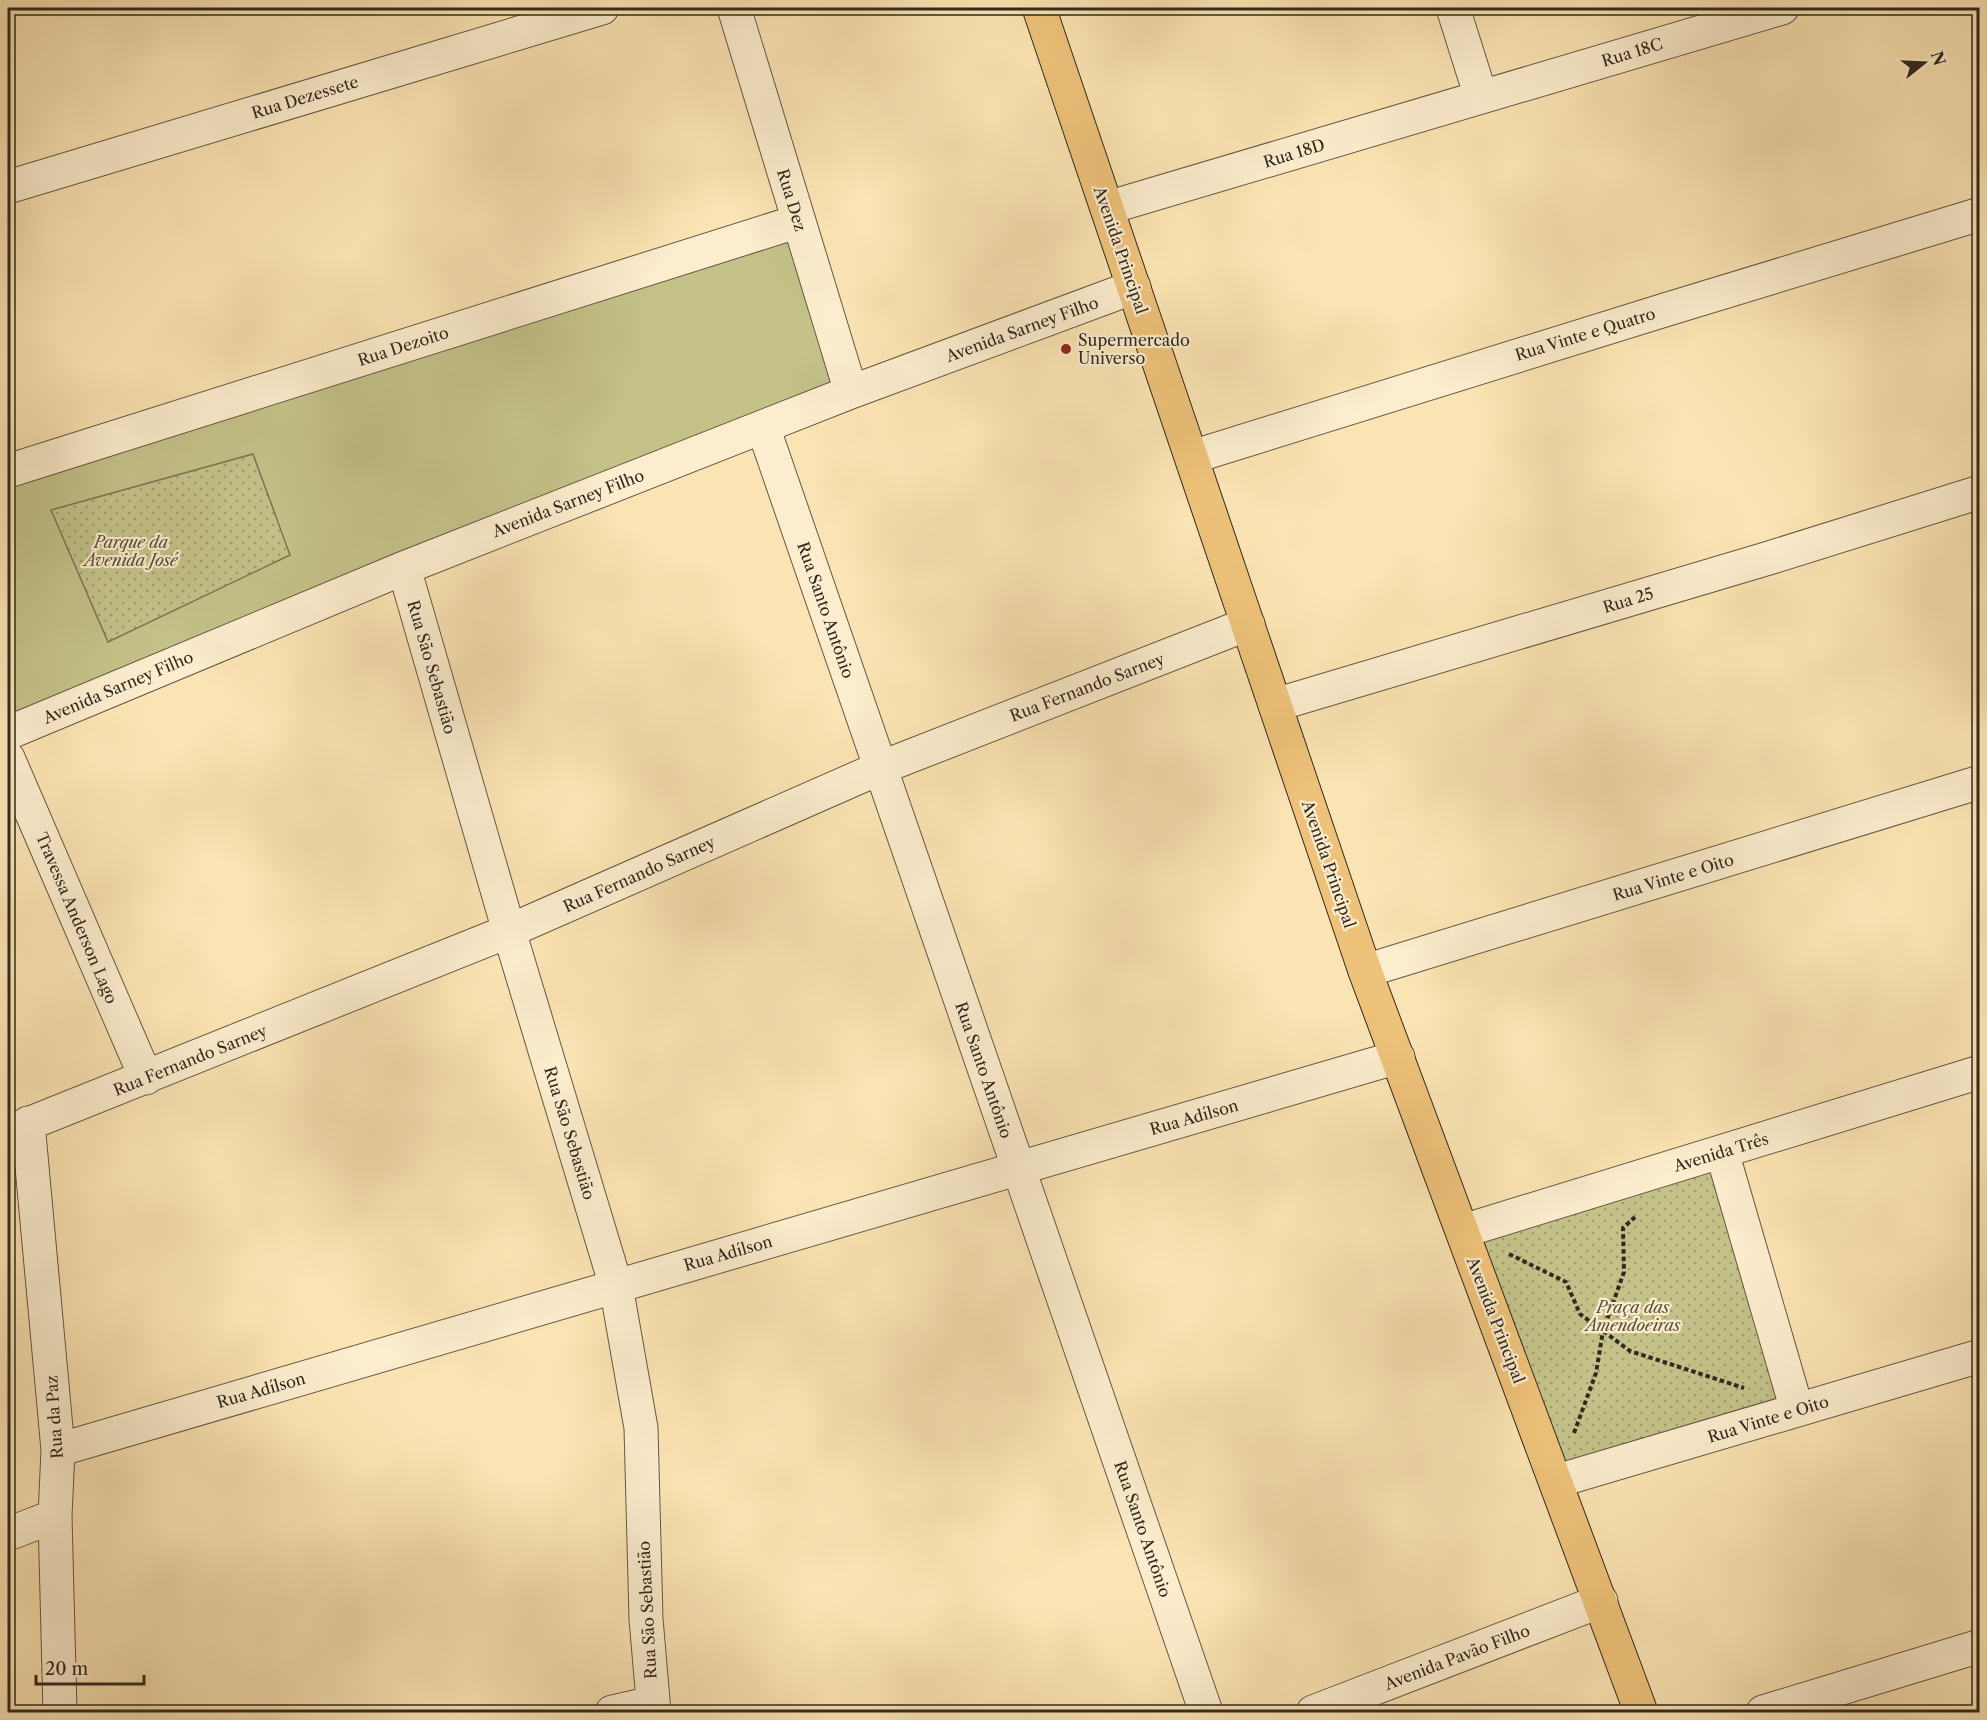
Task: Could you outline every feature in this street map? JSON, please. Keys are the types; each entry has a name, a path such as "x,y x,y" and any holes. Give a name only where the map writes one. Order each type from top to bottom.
{"main road":[{"name":"Avenida Principal","path":"1039,8 1365,971 1557,1481 1641,1713"}],"street":[{"name":"Rua Dezessete","path":"8,187 602,8"},
{"name":"Rua Dez","path":"734,8 851,392"},
{"path":"1453,8 1481,97"},
{"name":"Rua 18C","path":"1481,97 1782,8"},
{"name":"Rua 18D","path":"1107,208 1481,97"},
{"name":"Rua Vinte e Quatro","path":"1191,457 1980,214"},
{"name":"Rua Dezoito","path":"8,471 799,221"},
{"name":"Avenida Sarney Filho","path":"8,733 404,568 851,392 1134,287"},
{"name":"Rua Santo Antônio","path":"763,427 1206,1713"},
{"name":"Rua 25","path":"1275,705 1769,558 1980,492"},
{"name":"Rua São Sebastião","path":"404,568 509,931 616,1286 641,1428 646,1619 653,1708"},
{"name":"Rua Fernando Sarney","path":"18,1127 146,1078 509,931 880,768 1248,624"},
{"name":"Travessa Anderson Lago","path":"8,758 146,1078"},
{"name":"Rua Vinte e Oito","path":"1365,971 1980,782"},
{"name":"Rua Adílson","path":"58,1450 1398,1057"},
{"name":"Avenida Três","path":"1463,1231 1980,1072"},
{"name":"Rua da Paz","path":"18,1127 58,1450 55,1516 60,1713"},
{"path":"1722,1152 1797,1410"},
{"name":"Rua Vinte e Oito","path":"1557,1481 1980,1356"},
{"path":"8,1534 55,1516"},
{"name":"Avenida Pavão Filho","path":"1313,1713 1601,1601"},
{"path":"1763,1713 1980,1646"},
{"path":"612,1713 653,1708"}],"path":[{"path":"1557,1481 1596,1373 1603,1331 1624,1272 1623,1228 1640,1212"},
{"path":"1463,1231 1566,1282 1580,1314 1630,1352 1747,1389"}],"green space":[{"name":"Parque da Avenida José","path":"794,215 848,391 8,736 8,462"},
{"path":"253,454 290,555 108,642 51,510"},
{"name":"Praça das Amendoeiras","path":"1719,1156 1791,1406 1559,1478 1467,1233"}],"place":[{"name":"Supermercado Universo","path":"1066,349"}]}
